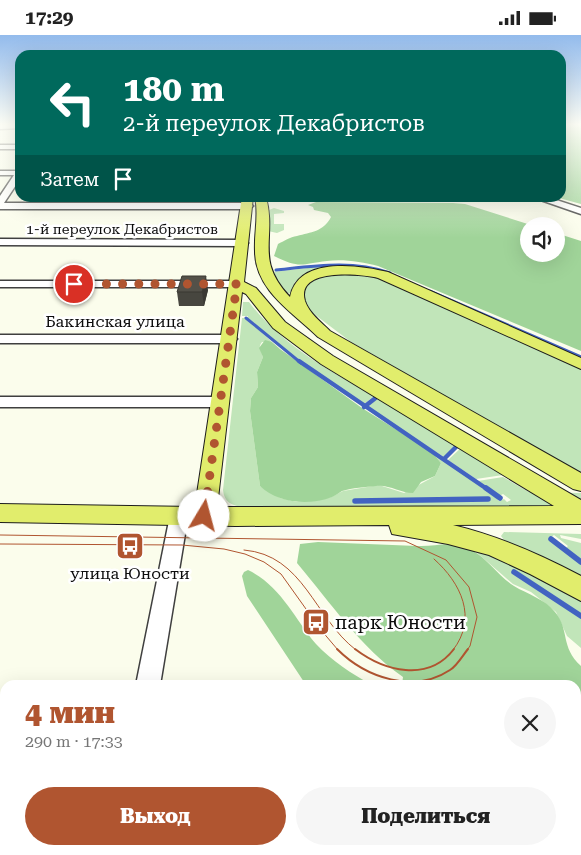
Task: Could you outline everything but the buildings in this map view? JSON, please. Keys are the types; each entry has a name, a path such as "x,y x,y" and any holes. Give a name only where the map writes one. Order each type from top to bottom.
{"main road":[{"path":"204,516 248,202"},
{"path":"262,202 261,251 263,266 270,282 283,298 308,321 343,345 581,483"},
{"path":"308,321 296,301 296,292 301,284 310,277 322,272 337,269 361,269 383,275 581,364"},
{"path":"237,284 250,291 279,325 327,360 552,492 581,511"},
{"path":"0,513 236,517 422,528 468,538 506,550 550,571 581,589"},
{"path":"236,517 581,515"}],"street":[{"path":"0,173 15,173"},
{"path":"0,204 15,181"},
{"path":"0,204 248,202"},
{"path":"552,202 581,211"},
{"name":"1-й переулок Декабристов","path":"0,242 243,243"},
{"path":"0,284 237,284"},
{"name":"Бакинская улица","path":"0,339 230,339"},
{"path":"0,402 221,402"},
{"path":"149,680 179,516"}],"green space":[{"path":"566,162 581,162 581,204 566,200"},
{"path":"316,202 465,204 520,222 520,262 565,262 565,236 581,241 581,351 378,266 340,260 295,264 274,256 278,244 292,237 316,231 328,222 331,217 328,213 314,210 313,207 308,205"},
{"path":"274,208 284,211 284,213 274,214 274,224 284,224 284,230 277,233 268,231 269,210"},
{"path":"343,264 365,266 388,273 372,270 305,275 295,282 290,293 285,294 272,272"},
{"path":"331,273 375,276 581,368 581,474 351,342 310,311 306,305 303,290 313,279"},
{"path":"243,302 249,302 291,344 374,396 363,405 318,375 275,342 247,318 248,316 242,316"},
{"path":"242,318 246,318 272,342 262,342 260,346 263,357 257,372 258,387 251,398 250,411 260,486 280,498 297,502 315,501 331,497 343,491 379,485 404,493 435,476 441,463 432,452 497,497 499,501 504,499 507,502 511,500 503,494 499,496 478,481 503,477 529,492 581,493 581,506 243,507 229,503 225,498 223,490","holes":["488,498 489,500 354,502 353,500"]},
{"path":"265,340 272,342 362,408 432,452 441,463 435,476 421,482 413,493 385,486 376,486 346,490 323,500 304,502 284,499 267,492 260,486 250,411 251,398 258,387 257,372 263,357 259,348"},
{"path":"380,399 456,444 444,457 366,407 375,400"},
{"path":"462,447 503,475 476,479 448,460"},
{"path":"504,532 581,534 581,539 560,535 561,538 581,543 581,559 566,548 568,546 554,535 550,538 581,564 581,579 558,565 504,540 501,536"},
{"path":"318,542 417,546 452,544 465,547 484,559 503,578 551,607 560,619 570,652 581,666 581,680 403,680 403,677 373,652 360,638 297,563 300,544"},
{"path":"475,551 490,553 581,598 581,614 513,572 581,617 581,648 567,636 556,612 531,592 513,584"},
{"path":"248,570 269,585 286,603 316,644 342,667 364,680 303,680 247,596 242,576"}],"waterway":[{"path":"276,270 348,265 362,266 390,273"},
{"path":"430,291 581,357"},
{"path":"246,318 301,363"},
{"path":"299,361 365,406"},
{"path":"365,406 378,396"},
{"path":"365,406 487,489"},
{"path":"444,459 459,444"},
{"path":"486,488 500,498"},
{"path":"355,501 488,499"},
{"path":"551,539 581,562"},
{"path":"514,572 581,616"}],"tram line":[{"path":"0,535 405,541 446,560 469,587 477,617 470,646 467,650"},
{"path":"0,544 182,545 224,549 245,554 264,562 281,574 321,630 338,649"},
{"path":"244,550 264,554 281,563 295,575 329,622 356,650"},
{"path":"434,559 452,579 463,601 465,613 464,626 453,650"},
{"path":"338,649 362,668 376,675 396,680"},
{"path":"355,649 379,663 392,668 406,670 419,670 432,666 443,660 453,650"},
{"path":"425,680 436,677 453,668 468,649"}],"place":[{"name":"улица Юности","path":"130,546"},
{"name":"парк Юности","path":"316,622"}],"route":[{"path":"74,284 237,284 204,516"}]}
